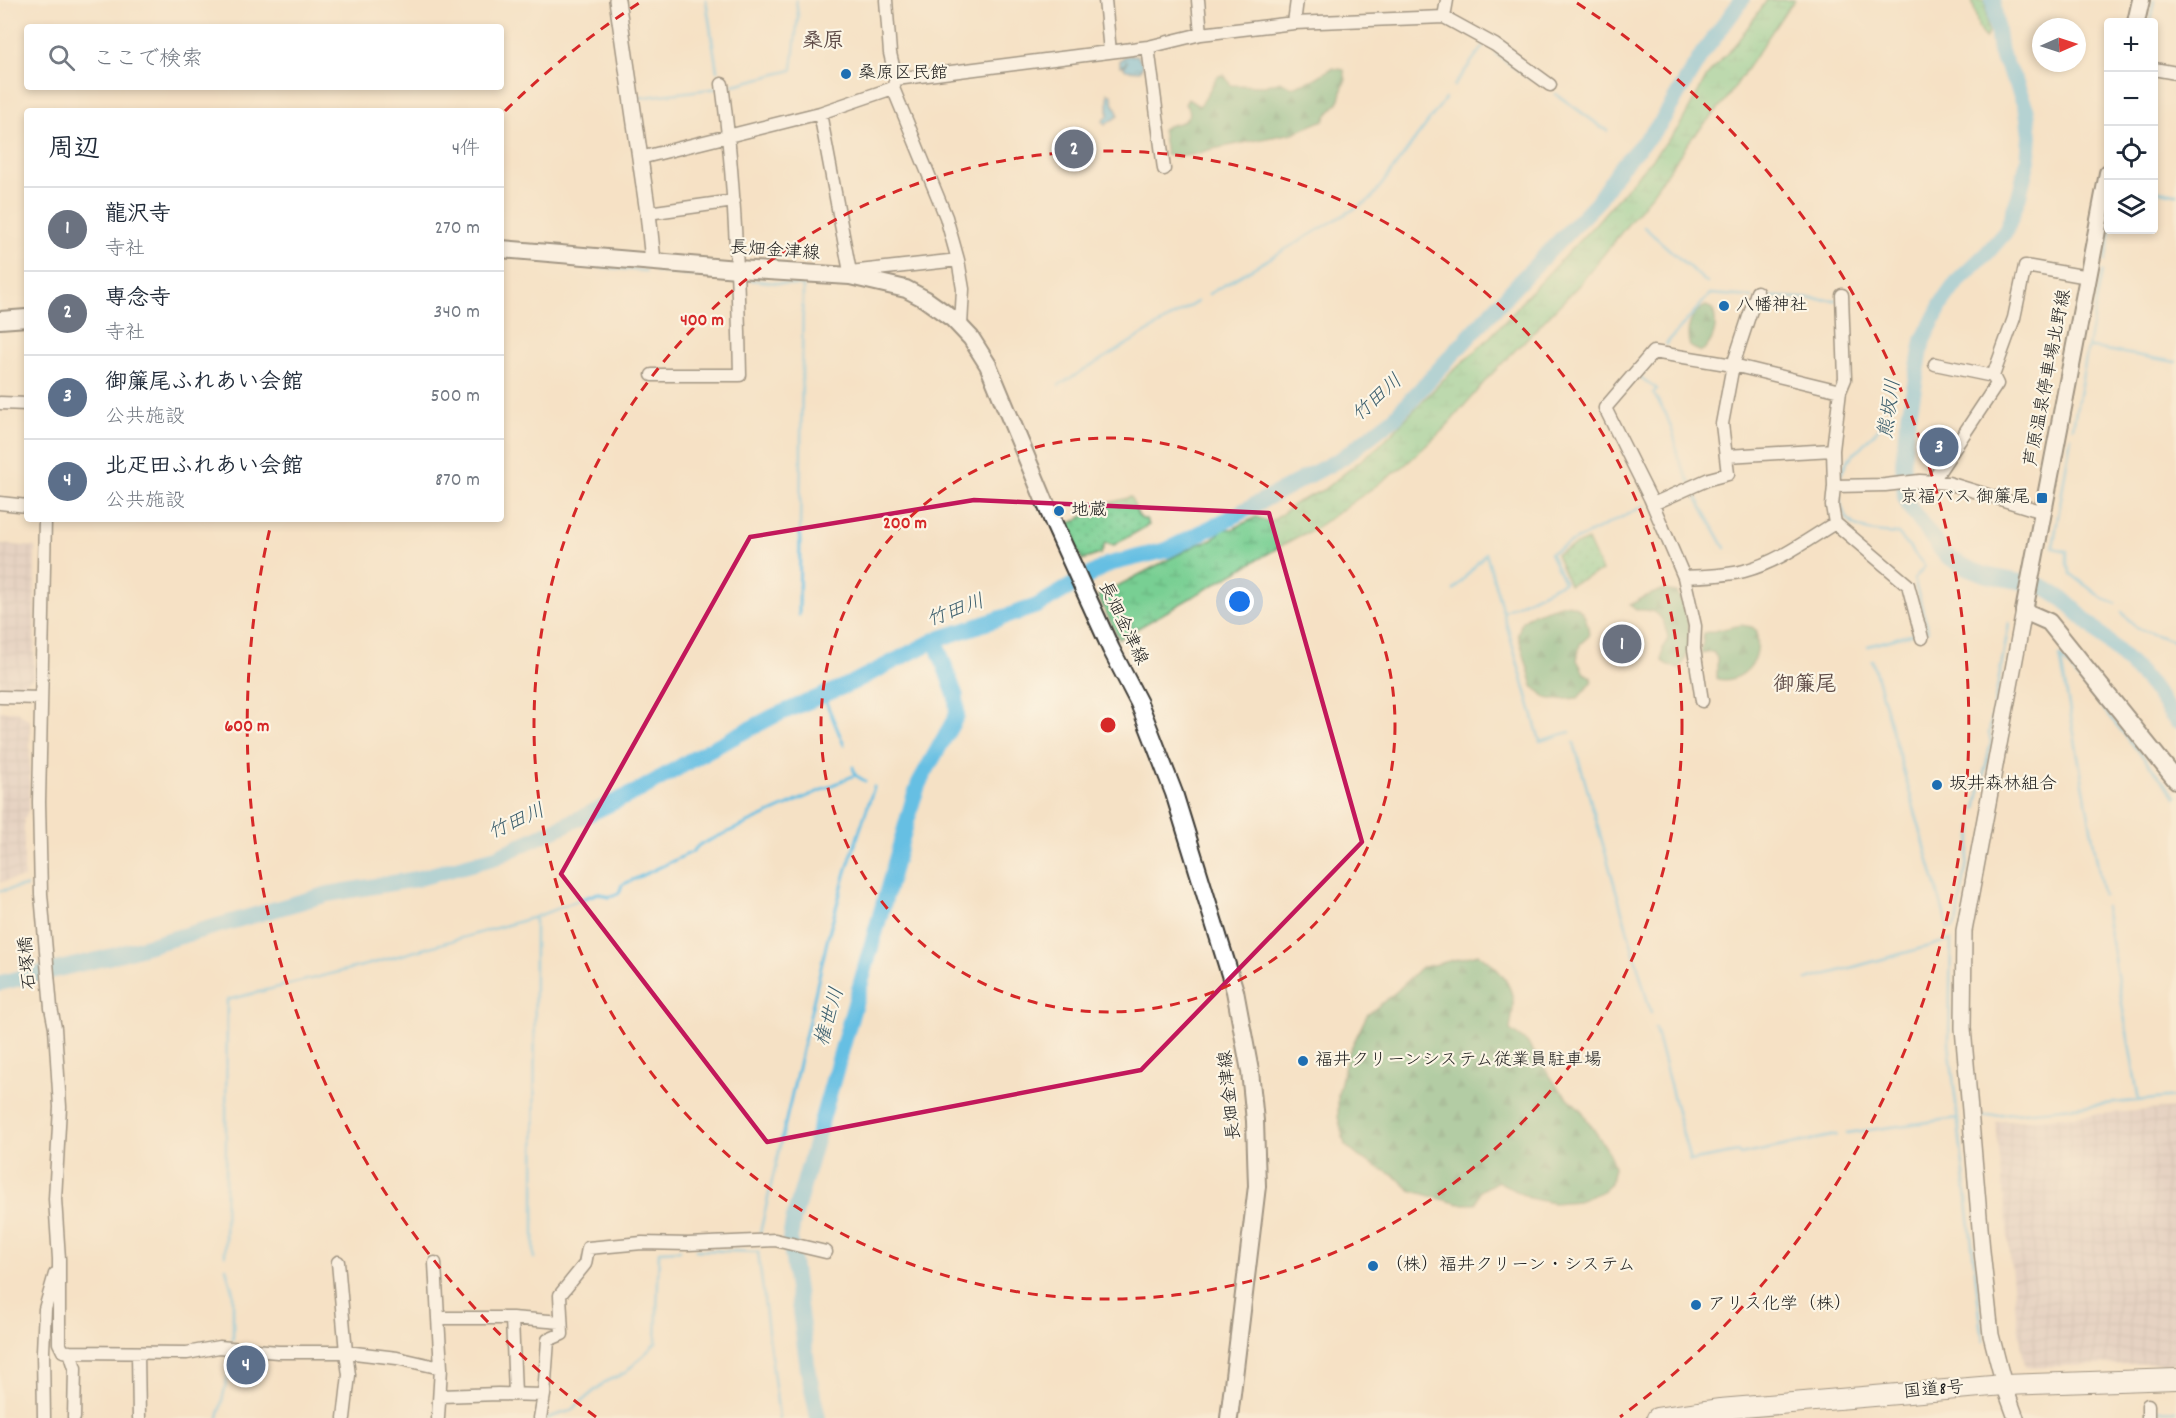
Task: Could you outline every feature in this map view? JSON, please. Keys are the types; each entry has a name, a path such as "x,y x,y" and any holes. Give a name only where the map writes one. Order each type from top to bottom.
{"highway":[{"name":"国道8号","path":"1656,1418 1720,1409 2004,1385 2176,1379"}],"main road":[{"path":"2137,18 2140,0"},
{"name":"芦原温泉停車場北野線","path":"2024,611 2108,180"},
{"name":"長畑金津線","path":"504,249 737,269 850,274 906,289 925,299 961,326 988,365 1055,526 1111,649 1140,703 1174,793 1235,991 1245,1037 1255,1121 1257,1185 1229,1418"},
{"path":"0,320 24,318"},
{"path":"2024,611 2049,622 2176,780"}],"street":[{"path":"616,0 653,261"},
{"path":"886,0 895,83 946,217 958,260 963,289 961,326"},
{"path":"1105,0 1110,52"},
{"path":"1198,0 1201,34"},
{"path":"1294,23 1297,0"},
{"path":"1444,18 1446,0"},
{"path":"640,158 820,113 895,83 1148,47 1201,34 1294,23 1444,18 1495,45 1550,85"},
{"path":"1148,47 1164,169"},
{"path":"2158,70 2176,74"},
{"path":"652,375 741,375 734,201 722,84"},
{"path":"820,113 850,274 958,260"},
{"path":"648,213 734,201"},
{"path":"1932,482 1997,384 1993,376 2014,318 2025,266 2088,277"},
{"path":"1653,504 1709,479 1728,474 1722,424 1733,365 1757,292"},
{"path":"1842,295 1845,379 1840,391 1833,450 1832,506 1835,523 1908,585 1922,638"},
{"path":"1702,701 1694,650 1695,627 1684,577 1653,504 1605,408 1653,351 1733,365 1840,391"},
{"path":"1935,364 1993,376"},
{"path":"0,403 24,404"},
{"path":"1726,456 1833,450"},
{"path":"1834,486 1913,482 1948,483 2043,512"},
{"path":"0,503 24,506"},
{"name":"石塚橋","path":"45,522 39,802 41,894 51,1008 55,1028 60,1107 55,1199 59,1259"},
{"path":"1684,577 1743,571 1766,563 1835,523"},
{"path":"2016,1418 2004,1385 1991,1335 1963,1028 1964,931 2024,611"},
{"path":"0,698 41,698"},
{"path":"540,1418 548,1340 562,1334 560,1294 585,1264 588,1248 642,1243 775,1240 826,1252"},
{"path":"44,1418 45,1309 59,1259"},
{"path":"59,1259 59,1343 67,1352 75,1368 74,1418"},
{"path":"338,1262 350,1375 344,1418"},
{"path":"435,1263 441,1368 438,1418"},
{"path":"438,1318 512,1318 561,1322"},
{"path":"512,1318 515,1394"},
{"path":"43,1350 187,1353 219,1347 278,1352 346,1352 397,1358 441,1368"},
{"path":"138,1353 139,1418"},
{"path":"441,1396 544,1395"},
{"path":"2148,1405 2148,1418"}],"highlighted area":[{"path":"974,500 1269,513 1362,842 1141,1070 767,1142 561,874 750,537"}],"shaded area":[{"path":"0,544 35,547 34,676 23,686 0,685"},
{"path":"0,711 17,711 30,721 29,808 24,820 24,878 0,882"},
{"path":"2176,1108 2176,1363 2025,1367 2016,1314 1996,1122"}],"green space":[{"path":"1767,0 1795,0 1726,100 1691,139 1649,198 1579,285 1487,379 1445,428 1404,466 1313,530 1119,639 1098,596 1198,544 1212,540 1223,529 1233,529 1256,517 1270,523 1297,502 1323,490 1379,446 1443,380 1484,343 1597,222 1679,127 1707,76 1737,42"},
{"path":"1972,0 1985,0 1988,33 1985,39 1979,30"},
{"path":"1332,68 1344,70 1346,80 1341,97 1324,120 1293,133 1187,156 1166,155 1162,129 1184,121 1190,112 1185,104 1188,99 1199,106 1218,76 1224,75 1231,85 1265,86 1280,81 1292,87 1314,79"},
{"path":"1706,306 1713,309 1715,327 1712,338 1701,352 1690,347 1688,335 1693,317"},
{"path":"1131,497 1138,515 1146,519 1149,525 1114,545 1105,543 1101,554 1082,560 1067,525 1109,503"},
{"path":"1588,540 1602,571 1569,585 1556,554"},
{"path":"1662,590 1677,592 1685,611 1689,641 1685,659 1680,668 1668,666 1662,660 1663,647 1668,639 1660,616 1650,611 1636,610 1630,605"},
{"path":"1563,604 1580,610 1586,618 1589,636 1580,644 1577,660 1584,673 1591,677 1592,682 1578,698 1556,700 1546,698 1533,686 1518,634 1522,621 1533,614"},
{"path":"1741,625 1752,627 1757,631 1755,658 1743,674 1731,679 1717,679 1717,658 1713,652 1701,654 1704,633"},
{"path":"1478,954 1496,968 1509,986 1513,1004 1510,1030 1527,1042 1559,1089 1580,1109 1609,1152 1614,1167 1611,1183 1601,1192 1578,1201 1553,1203 1529,1198 1498,1181 1480,1191 1476,1204 1459,1204 1410,1190 1396,1177 1359,1157 1345,1145 1338,1117 1338,1094 1347,1056 1367,1015 1397,991 1420,968"}],"water":[{"path":"1137,55 1143,65 1140,71 1126,70 1124,68 1127,61 1120,66 1120,60 1125,56"},
{"path":"1108,93 1112,95 1118,116 1105,125 1102,121 1108,116"}],"waterway":[{"path":"706,0 717,71"},
{"path":"726,87 792,70 798,16 796,0"},
{"name":"竹田川","path":"0,983 105,958 328,894 416,879 496,857 640,790 774,716 852,683 935,640 1037,606 1109,564 1167,550 1342,458 1394,418 1523,278 1597,202 1620,168 1660,124 1702,54 1742,0"},
{"name":"熊坂川","path":"1993,0 2000,52 2027,111 2030,136 2028,160 2019,196 2006,231 1957,282 1942,303 1923,340 1906,432 1903,464 1905,497 1910,508 1945,555 1986,575 2042,586 2064,600 2151,685 2176,721"},
{"path":"2151,18 2154,0"},
{"path":"1454,86 1483,46"},
{"path":"1496,54 1531,79"},
{"path":"637,98 719,88"},
{"path":"1556,94 1607,131"},
{"path":"1209,294 1371,199 1445,99"},
{"path":"2158,191 2176,194"},
{"path":"1644,227 1707,283"},
{"path":"2105,261 2110,234"},
{"path":"599,267 646,271"},
{"path":"656,272 732,278"},
{"path":"2073,427 2102,272"},
{"path":"743,279 803,286 799,615"},
{"path":"1666,344 1710,294 1752,297"},
{"path":"1760,296 1836,300"},
{"path":"1059,385 1197,302"},
{"path":"2088,347 2176,362"},
{"path":"1645,370 1640,377 1657,389 1653,393 1666,414 1674,436 1678,458 1690,483"},
{"path":"1840,476 1847,461 1883,424"},
{"path":"2071,437 2053,548 2067,551 2067,565 2071,574 2102,598 2115,603"},
{"path":"1692,489 1725,548"},
{"path":"1839,495 1841,507 1852,523 1868,531 1898,534 1925,566 1914,579 1928,630 1924,631"},
{"path":"1503,612 1564,582 1550,553 1644,506"},
{"path":"1454,590 1486,553 1540,741 1570,732"},
{"path":"2122,612 2136,628 2176,642"},
{"path":"1976,809 1991,742 1989,733 2009,623"},
{"path":"1868,646 1918,632"},
{"name":"権世川","path":"818,1418 808,1370 790,1239 793,1221 913,800 919,783 957,715 956,697 935,640"},
{"path":"2103,895 2060,656 2176,797"},
{"path":"1872,660 1948,928 1953,928 1957,921 1973,826"},
{"path":"823,695 844,745"},
{"path":"1574,743 1651,1013"},
{"path":"853,767 855,775"},
{"path":"534,1258 535,917 598,893 609,897 619,893 622,885 692,852 699,845 855,775 865,781"},
{"path":"760,1233 828,937 846,872 874,787"},
{"path":"0,891 26,886"},
{"path":"2105,907 2139,1101"},
{"path":"225,1255 227,1000 374,963 535,917"},
{"path":"1807,980 1951,940 1949,1043 1983,1341"},
{"path":"1655,1028 1690,1161 1738,1152 1740,1155 1836,1135"},
{"path":"1983,1116 2176,1097"},
{"path":"1847,1133 1958,1118"},
{"path":"547,1418 570,1411 605,1382 625,1373 656,1343 659,1251 680,1250"},
{"path":"696,1250 758,1252 779,1418"},
{"path":"226,1268 233,1293 233,1339"},
{"path":"218,1418 233,1354"},
{"path":"2153,1411 2176,1410"}],"place":[{"name":"桑原区民館","path":"846,74"},
{"name":"専念寺","path":"1074,149"},
{"name":"八幡神社","path":"1724,306"},
{"name":"御簾尾ふれあい会館","path":"1939,447"},
{"name":"京福バス 御簾尾","path":"2042,498"},
{"name":"地蔵","path":"1059,511"},
{"name":"龍沢寺","path":"1622,644"},
{"name":"坂井森林組合","path":"1937,785"},
{"name":"福井クリーンシステム従業員駐車場","path":"1303,1061"},
{"name":"（株）福井クリーン・システム","path":"1373,1266"},
{"name":"アリス化学（株）","path":"1696,1305"},
{"name":"北疋田ふれあい会館","path":"246,1365"}],"district":[{"name":"桑原","path":"823,43"},
{"name":"御簾尾","path":"1805,686"}]}
